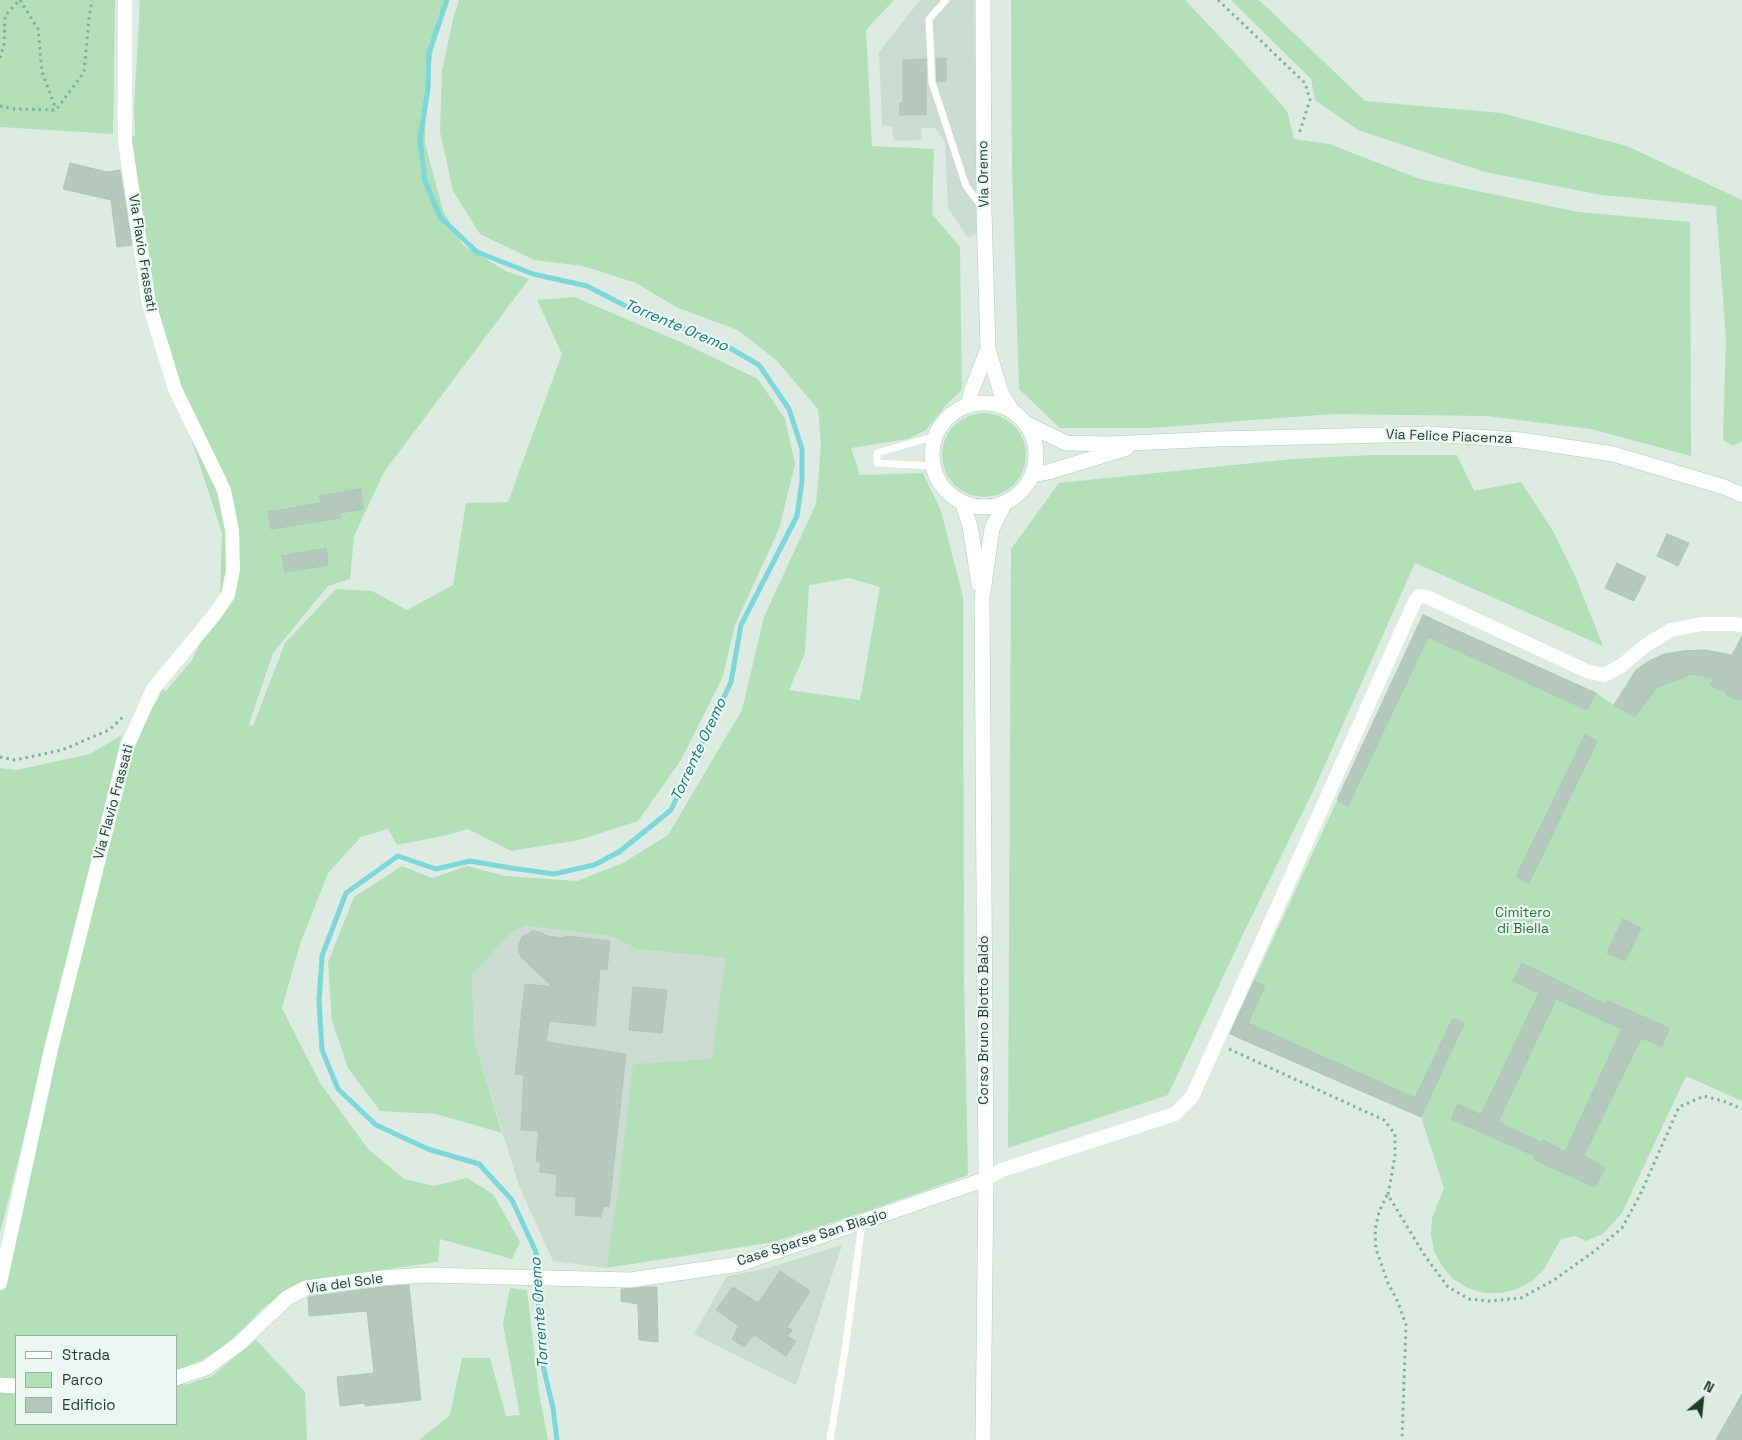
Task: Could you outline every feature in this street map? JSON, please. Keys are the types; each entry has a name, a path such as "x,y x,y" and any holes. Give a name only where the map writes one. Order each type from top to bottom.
{"main road":[{"name":"Via Oremo","path":"983,0 984,210 988,348 1001,393 1013,412"},
{"name":"Via Oremo","path":"968,406 971,392 988,348"},
{"path":"984,403 999,406 1013,412 1025,423 1032,435 1036,448 1036,461 1026,486 1005,503 990,507 976,507 948,494 939,481 933,466 932,450 936,436 943,423 954,412 968,406 984,403"},
{"name":"Via Felice Piacenza","path":"1025,423 1066,443 1110,444 1217,439 1428,434 1521,440 1613,454 1724,487 1742,495"},
{"name":"Via Felice Piacenza","path":"1032,475 1148,442"},
{"name":"Corso Bruno Blotto Baldo","path":"962,502 970,526 982,599"},
{"name":"Corso Bruno Blotto Baldo","path":"983,1440 986,1179 982,599 992,528 1005,503"},
{"name":"Case Sparse San Biagio","path":"514,1278 630,1280 740,1264 986,1179"},
{"name":"Via del Sole","path":"178,1377 206,1368 240,1343 287,1298 306,1288 381,1278 425,1275 514,1278"},
{"path":"0,1385 15,1386"}],"street":[{"name":"Via Flavio Frassati","path":"0,1283 51,1050 127,747 153,689 215,614 228,595 233,570 232,530 224,490 175,389 149,304 125,141 125,0"},
{"path":"986,1179 1002,1170 1175,1114 1192,1097 1415,600 1419,596 1427,597 1589,672 1604,674 1621,666 1646,646 1671,630 1702,624 1742,625"}],"lane":[{"path":"946,0 929,19 932,82 966,186 984,210"},
{"path":"933,466 878,463 877,453 936,436"},
{"path":"830,1440 845,1350 862,1222"}],"path":[{"path":"0,58 4,44 5,16 20,0 38,28 42,72 56,110"},
{"path":"56,110 84,72 92,0"},
{"path":"1218,0 1305,83 1310,100 1299,134"},
{"path":"0,106 14,109 56,110"},
{"path":"0,757 15,760 62,750 109,730 128,713"},
{"path":"1216,1043 1384,1120 1395,1134 1395,1156 1388,1195 1379,1212 1375,1230 1376,1249 1406,1325 1402,1440"},
{"path":"1388,1195 1424,1256 1448,1287 1469,1298 1489,1301 1522,1298 1554,1280 1596,1250 1622,1228 1640,1195 1679,1107 1704,1096 1742,1109"}],"shaded area":[{"path":"920,0 974,0 977,233 968,238 948,208 945,142 935,128 921,128 922,140 894,141 892,127 882,125 879,52"},
{"path":"526,926 611,936 636,949 725,958 712,1060 619,1184 606,1268 553,1261 519,1186 474,1039 472,975 512,932"},
{"path":"842,1245 796,1385 694,1334 727,1276 765,1269"}],"green space":[{"path":"0,0 115,0 113,134 0,127"},
{"path":"140,0 445,0 436,32 426,91 425,143 443,211 463,245 506,271 529,279 384,472 354,536 350,579 328,586 273,653 249,724 253,726 285,643 336,589 372,591 407,610 453,585 466,503 508,502 562,354 537,300 574,297 683,343 758,379 785,419 795,464 779,529 735,625 722,679 681,760 638,821 579,840 511,851 468,829 397,845 388,829 361,837 328,873 300,944 282,1008 320,1083 368,1149 404,1179 434,1186 467,1178 493,1194 520,1242 512,1259 440,1239 438,1262 307,1280 263,1308 220,1349 200,1361 186,1366 185,1385 212,1376 256,1340 305,1392 307,1440 0,1440 0,1248 128,736 158,700 162,689 166,691 192,660 220,599 222,533 144,295 129,137 135,136 134,109"},
{"path":"459,0 894,0 866,30 872,146 934,149 932,214 960,247 962,390 947,404 926,430 908,439 851,448 860,475 923,473 941,511 963,597 964,981 968,1175 774,1242 606,1268 619,1184 633,1064 712,1059 725,958 636,949 611,936 526,926 512,932 472,975 474,1039 502,1133 436,1114 380,1111 348,1068 332,1021 328,962 354,897 402,866 432,878 467,866 505,876 577,881 623,863 668,835 742,710 764,617 816,504 821,446 818,409 776,360 738,330 678,308 636,283 583,266 534,260 480,234 453,191 440,132 442,71","holes":["849,578 880,587 860,700 789,690 805,653 809,585"]},
{"path":"1011,0 1185,0 1287,111 1294,139 1329,144 1420,179 1578,212 1690,222 1691,456 1591,429 1486,416 1332,414 1151,428 1060,428 1019,389 1012,167"},
{"path":"1231,0 1259,0 1365,101 1501,113 1627,146 1742,200 1742,441 1733,446 1723,440 1726,338 1716,206 1602,195 1485,172 1358,130 1315,100 1311,79"},
{"path":"984,413 1000,416 1014,425 1023,439 1026,455 1023,471 1014,485 1000,494 984,497 968,494 954,485 945,471 942,455 945,439 954,425 968,416"},
{"path":"1372,455 1457,455 1474,491 1521,482 1553,531 1575,576 1603,646 1415,563 1315,787 1245,930 1168,1095 1008,1148 1011,549 1059,483 1292,459"},
{"name":"Cimitero di Biella","path":"1423,615 1596,693 1614,705 1636,670 1664,654 1705,650 1731,656 1735,649 1742,653 1742,1101 1686,1076 1622,1213 1604,1233 1586,1241 1575,1236 1561,1239 1544,1269 1532,1281 1517,1289 1501,1293 1484,1293 1468,1288 1453,1279 1442,1266 1434,1251 1431,1235 1432,1218 1444,1188 1421,1117 1229,1034"},
{"path":"122,735 0,1233 0,768 17,770 90,754"},
{"path":"510,1288 527,1290 539,1393 548,1440 419,1440 450,1415 462,1358 490,1358 506,1416 520,1415 503,1324"}],"building":[{"path":"946,58 946,81 937,82 936,59"},
{"path":"926,59 926,115 900,115 900,103 903,103 903,60"},
{"path":"70,163 107,172 120,170 132,245 117,247 111,200 63,189"},
{"path":"361,489 363,509 340,513 340,518 271,529 268,512 321,503 319,496"},
{"path":"1667,534 1689,543 1678,566 1657,556"},
{"path":"326,548 328,565 285,572 282,556"},
{"path":"1617,563 1646,577 1634,601 1605,588"},
{"path":"1423,615 1596,693 1587,710 1428,637 1348,806 1337,800"},
{"path":"1742,636 1742,700 1726,695 1727,693 1710,685 1714,678 1692,674 1657,687 1635,717 1614,705 1636,670 1649,661 1664,654 1683,651 1705,650 1732,655"},
{"path":"1585,735 1597,741 1529,883 1516,877"},
{"path":"1623,919 1641,928 1625,961 1607,953"},
{"path":"533,931 547,936 564,938 566,936 610,941 607,970 600,969 595,1026 549,1021 546,1042 626,1054 609,1207 603,1206 601,1217 575,1215 576,1197 556,1196 557,1174 540,1172 540,1162 536,1161 539,1131 521,1130 524,1075 515,1074 525,984 553,987 519,953 518,946 522,937"},
{"path":"1522,963 1606,1005 1608,1001 1669,1028 1662,1046 1641,1038 1584,1155 1605,1168 1595,1187 1533,1159 1535,1156 1451,1119 1458,1104 1481,1115 1539,993 1513,981","holes":["1556,999 1622,1029 1565,1152 1543,1140 1542,1143 1498,1122"]},
{"path":"1254,981 1265,986 1248,1023 1415,1098 1453,1018 1464,1023 1421,1117 1230,1034"},
{"path":"633,987 667,990 662,1033 629,1030"},
{"path":"780,1271 810,1291 787,1327 792,1330 787,1336 796,1341 786,1356 754,1335 744,1347 732,1339 739,1326 716,1310 733,1287 758,1303"},
{"path":"409,1285 421,1400 365,1406 365,1403 340,1406 337,1377 374,1373 367,1311 309,1316 308,1297"},
{"path":"657,1287 658,1342 639,1340 638,1304 621,1301 621,1289"},
{"path":"1742,1394 1742,1440 1716,1440"}],"waterway":[{"name":"Torrente Oremo","path":"447,0 429,53 428,88 420,140 425,181 440,217 477,252 533,274 587,286 641,314 718,341 759,365 789,409 802,449 802,480 797,516 741,625 731,682 671,810 619,852 594,865 554,874 470,861 436,869 398,856 346,893 322,956 319,1001 322,1050 338,1089 376,1125 428,1149 479,1164 512,1200 536,1252 541,1357 553,1408 557,1440"}]}
